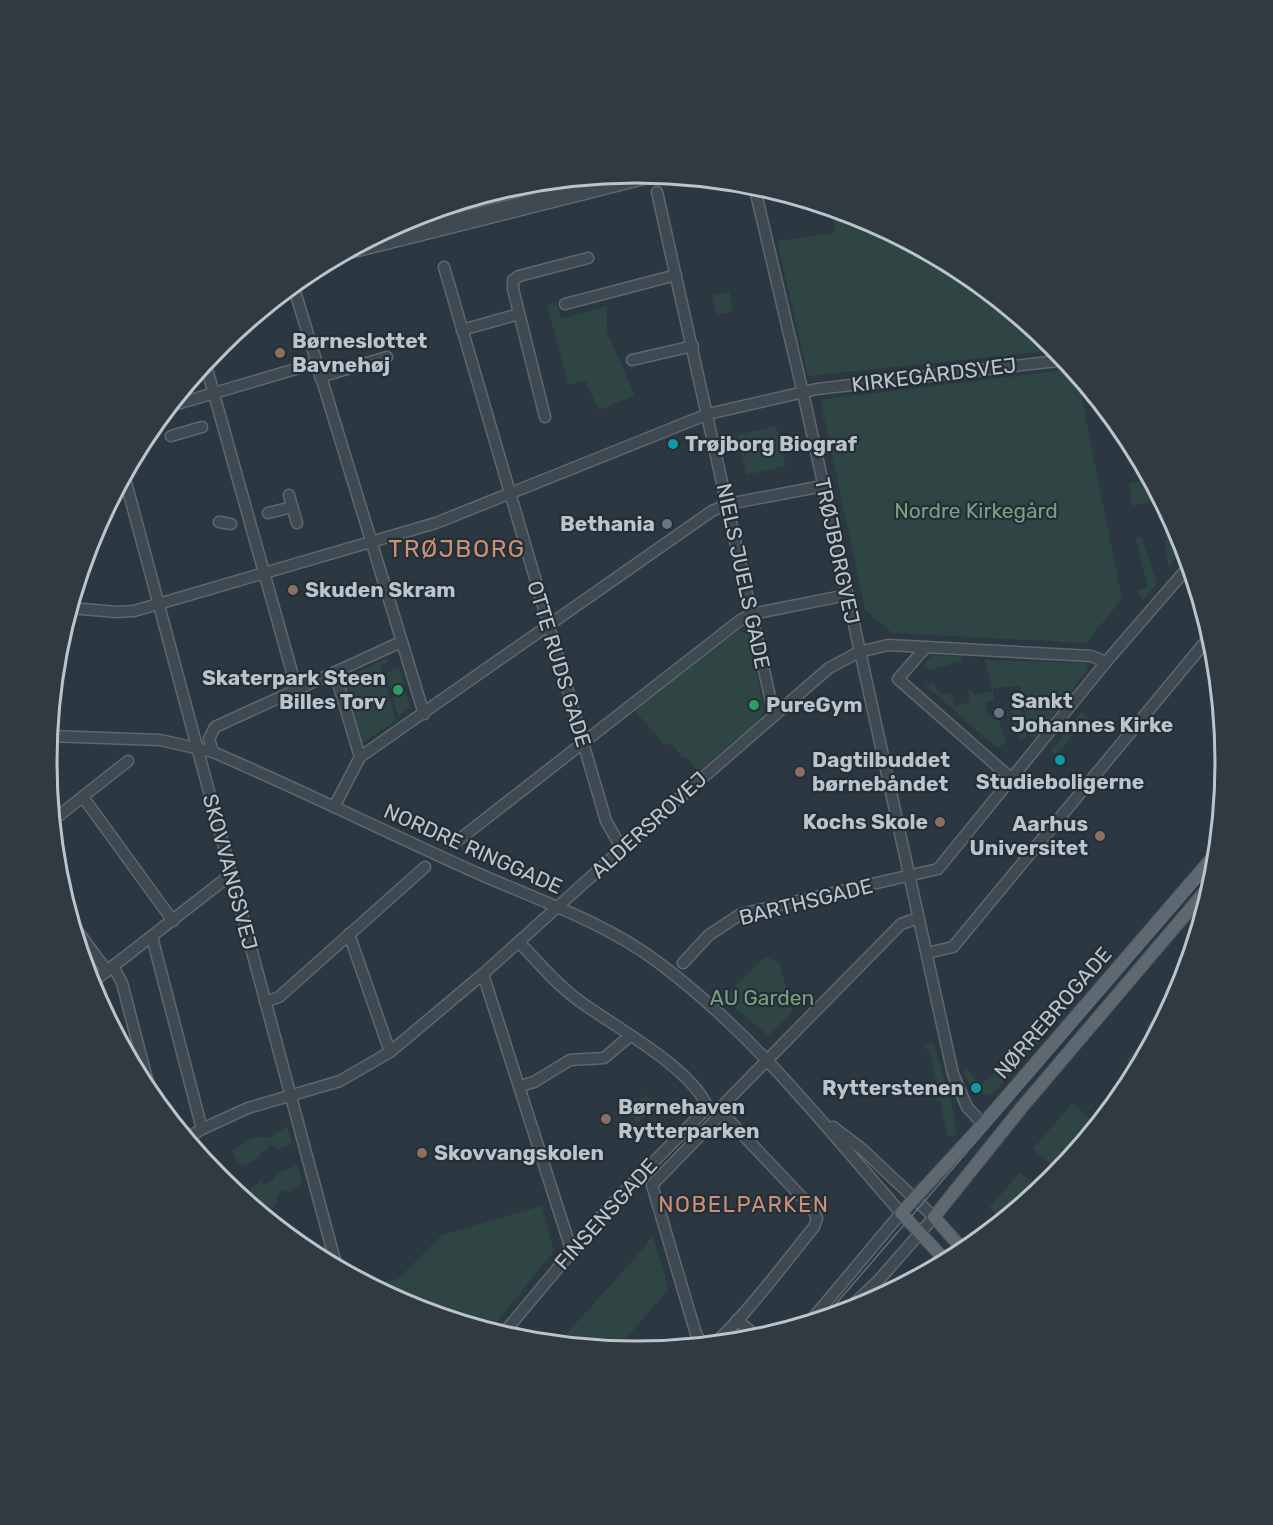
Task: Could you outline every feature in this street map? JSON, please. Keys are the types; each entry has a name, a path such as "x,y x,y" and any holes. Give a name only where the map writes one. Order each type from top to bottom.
{"main road":[{"name":"NØRREBROGADE","path":"901,1213 984,1124 1207,864"},
{"name":"NØRREBROGADE","path":"934,1217 1030,1097 1199,898"},
{"name":"NORDRE RINGGADE","path":"901,1213 940,1255"},
{"name":"NORDRE RINGGADE","path":"934,1217 958,1244"}],"street":[{"path":"372,248 627,183"},
{"path":"406,231 596,184"},
{"name":"NIELS JUELS GADE","path":"657,192 774,715"},
{"name":"TRØJBORGVEJ","path":"757,196 803,392 952,1074 967,1107 984,1124"},
{"path":"545,417 513,289 516,277 588,258"},
{"name":"OTTE RUDS GADE","path":"444,267 582,743 606,821 622,849"},
{"path":"565,304 675,275"},
{"path":"296,295 424,714"},
{"path":"462,330 519,314"},
{"path":"632,360 693,346"},
{"path":"320,377 387,357"},
{"name":"KIRKEGÅRDSVEJ","path":"78,609 126,612 160,604 434,524 708,414 803,392 1054,361"},
{"path":"183,402 316,363"},
{"path":"208,373 214,393 218,423 250,519 297,690"},
{"path":"171,436 202,427"},
{"path":"334,807 360,757 712,511 728,504 823,486"},
{"name":"SKOVVANGSVEJ","path":"127,487 334,1256"},
{"path":"289,495 297,523"},
{"path":"219,522 250,519 292,507"},
{"name":"BARTHSGADE","path":"683,963 709,935 741,915 938,870 1106,663 1184,572"},
{"path":"456,842 739,621 752,614 847,595"},
{"path":"213,752 209,736 215,727 401,642"},
{"path":"927,953 953,947 1204,644"},
{"name":"ALDERSROVEJ","path":"193,1134 248,1108 340,1081 390,1052 483,974 829,668 859,652 882,646 926,647 1091,656 1106,663"},
{"path":"926,647 898,679 1013,780"},
{"path":"335,672 360,757"},
{"name":"NORDRE RINGGADE","path":"58,736 160,740 213,752 558,908 630,943 659,963 736,1028 822,1119 901,1213"},
{"path":"60,815 128,761"},
{"path":"83,797 173,921"},
{"path":"265,1002 279,997 425,867"},
{"path":"99,978 224,880 231,878"},
{"path":"722,1335 814,1227 817,1218 812,1208 726,1117 725,1103 901,924 918,918"},
{"path":"349,934 390,1052"},
{"path":"152,937 202,1128"},
{"path":"85,940 122,983 144,1066"},
{"path":"519,942 576,999 630,1036 604,1058 570,1060 534,1082 520,1086"},
{"path":"483,974 571,1249"},
{"name":"FINSENSGADE","path":"508,1327 571,1249 627,1188 704,1111 706,1104 701,1095 665,1060 630,1036"},
{"path":"699,1338 652,1191 655,1181 724,1111"},
{"name":"NORDRE RINGGADE","path":"822,1119 853,1141 934,1217"},
{"path":"818,1313 901,1213"},
{"name":"NØRREBROGADE","path":"863,1296 879,1281 934,1217"},
{"path":"737,1320 750,1331"}],"green space":[{"path":"536,192 464,210 523,194"},
{"path":"832,217 893,243 926,261 989,303 1044,351 808,376 777,241 835,233"},
{"path":"729,292 733,311 717,315 712,296"},
{"path":"556,302 561,319 607,306 607,332 635,396 599,410 585,381 568,385 547,304"},
{"name":"Nordre Kirkegård","path":"1063,370 1080,390 1122,599 1086,643 892,633 865,610 821,403 826,399"},
{"path":"776,426 786,466 746,475 737,435"},
{"path":"1142,481 1153,501 1132,506 1129,483"},
{"path":"1169,534 1178,557 1168,567 1165,535"},
{"path":"1135,537 1142,538 1157,583 1142,601 1137,590 1148,587"},
{"path":"738,630 749,635 764,712 759,720 698,771 671,743 666,746 634,710"},
{"path":"932,655 961,656 962,661 930,670 923,665"},
{"path":"387,658 389,661 380,666 396,721 361,744 343,679"},
{"path":"985,660 1085,663 1088,669 1036,738 1029,736 1020,686 993,688 994,700 985,702 988,716 997,714 1006,743 997,748 925,685 933,682 941,695 951,693 954,706 970,702 968,688 975,695 992,691"},
{"name":"Skaterpark Steen Billes Torv","path":"399,667 410,708 398,716 386,673"},
{"path":"1018,692 1027,738 1019,740 1010,711 1018,709 1014,693"},
{"path":"1081,712 1088,718 1056,755 1051,751"},
{"name":"AU Garden","path":"765,956 780,964 792,1012 768,1036 724,998"},
{"path":"1160,1009 1150,1030 1146,1026"},
{"path":"1046,1028 1049,1030 993,1094 984,1096 978,1088 972,1090 963,1069 966,1068 980,1084 983,1083"},
{"path":"1145,1039 1130,1065 1126,1061"},
{"path":"934,1044 955,1122 957,1133 953,1137 943,1135 947,1133 940,1100 935,1101 934,1099 940,1097 929,1049 924,1049 927,1045"},
{"path":"646,1094 657,1106 637,1123 627,1111"},
{"path":"1072,1103 1092,1120 1052,1165 1033,1149"},
{"path":"287,1126 292,1144 278,1149 272,1145 266,1148 268,1152 264,1151 259,1154 260,1157 242,1166 235,1159 232,1150 253,1138 269,1138"},
{"path":"298,1165 303,1183 289,1192 283,1190 276,1198 279,1201 270,1210 249,1190 263,1179 263,1185 274,1179 276,1173"},
{"path":"1020,1172 1034,1184 998,1215 989,1208"},
{"path":"542,1206 554,1251 494,1324 450,1311 382,1283 398,1279 442,1235"},
{"path":"652,1234 669,1289 623,1342 565,1337 567,1333 644,1248"}],"tram line":[{"path":"833,1307 1205,876"}],"place":[{"name":"Børneslottet Bavnehøj","path":"280,353"},
{"name":"Trøjborg Biograf","path":"673,444"},
{"name":"Bethania","path":"667,524"},
{"name":"Skuden Skram","path":"293,590"},
{"name":"Skaterpark Steen Billes Torv","path":"398,690"},
{"name":"PureGym","path":"754,705"},
{"name":"Sankt Johannes Kirke","path":"999,713"},
{"name":"Studieboligerne","path":"1060,760"},
{"name":"Dagtilbuddet børnebåndet","path":"800,772"},
{"name":"Kochs Skole","path":"940,822"},
{"name":"Aarhus Universitet","path":"1100,836"},
{"name":"Rytterstenen","path":"976,1088"},
{"name":"Børnehaven Rytterparken","path":"606,1119"},
{"name":"Skovvangskolen","path":"422,1153"}],"district":[{"name":"TRØJBORG","path":"457,549"},
{"name":"NOBELPARKEN","path":"744,1204"}]}
